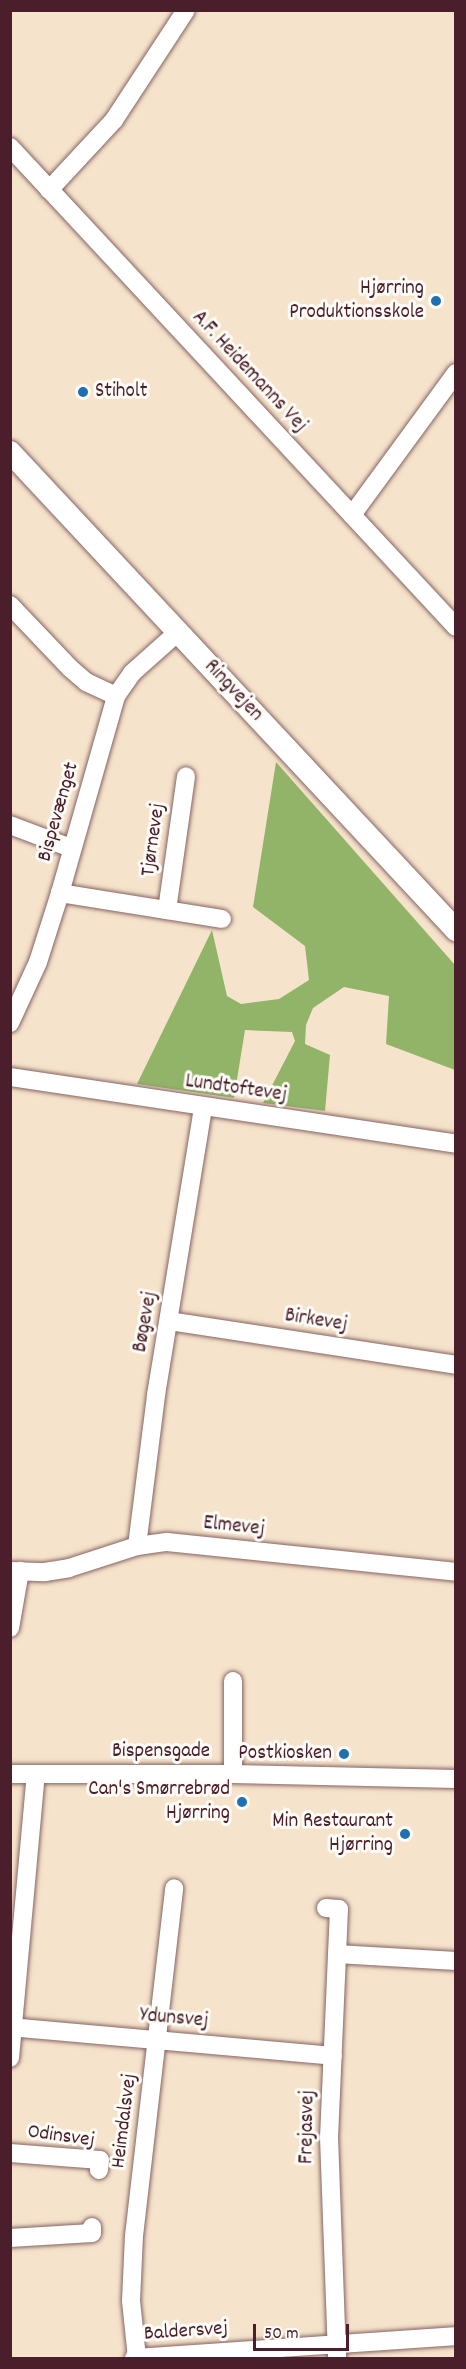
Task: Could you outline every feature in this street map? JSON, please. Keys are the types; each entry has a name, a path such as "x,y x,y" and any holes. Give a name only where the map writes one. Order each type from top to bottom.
{"main road":[{"name":"Ringvejen","path":"10,452 456,930"}],"street":[{"path":"49,190 114,120 186,10"},
{"name":"A.F. Heidemanns Vej","path":"10,147 456,627"},
{"path":"352,515 456,374"},
{"path":"10,605 86,682 116,696"},
{"name":"Bispevænget","path":"10,1023 38,962 116,696 132,673 178,632"},
{"name":"Tjørnevej","path":"166,910 186,776"},
{"path":"10,825 71,848"},
{"name":"Tjørnevej","path":"60,893 222,919"},
{"name":"Lundtoftevej","path":"10,1077 203,1108 456,1144"},
{"name":"Bøgevej","path":"137,1545 156,1395 203,1108"},
{"name":"Birkevej","path":"169,1321 456,1365"},
{"name":"Elmevej","path":"15,1571 45,1572 69,1568 137,1545 167,1542 456,1572"},
{"path":"10,1628 15,1571"},
{"path":"232,1774 233,1681"},
{"name":"Bispensgade","path":"10,1774 232,1774 456,1779"},
{"path":"10,2058 36,1774"},
{"name":"Heimdalsvej","path":"136,2358 131,2301 133,2245 174,1888"},
{"name":"Frejasvej","path":"326,1908 339,1909 330,2206 337,2351"},
{"path":"337,1954 456,1961"},
{"name":"Ydunsvej","path":"12,2027 333,2056"},
{"name":"Odinsvej","path":"10,2153 100,2160 99,2170"},
{"path":"10,2238 92,2233 92,2227"},
{"name":"Baldersvej","path":"136,2358 337,2351 456,2336"}],"green space":[{"path":"276,762 455,965 455,1070 386,1044 389,996 344,987 313,1008 306,1025 305,1044 330,1055 325,1111 263,1103 295,1041 292,1032 245,1030 234,1098 137,1084 212,930 227,996 241,1004 279,999 309,980 305,946 253,907"}],"place":[{"name":"Hjørring Produktionsskole","path":"436,301"},
{"name":"Stiholt","path":"83,392"},
{"name":"Postkiosken","path":"344,1754"},
{"name":"Can's Smørrebrød Hjørring","path":"242,1802"},
{"name":"Min Restaurant Hjørring","path":"405,1834"}]}
